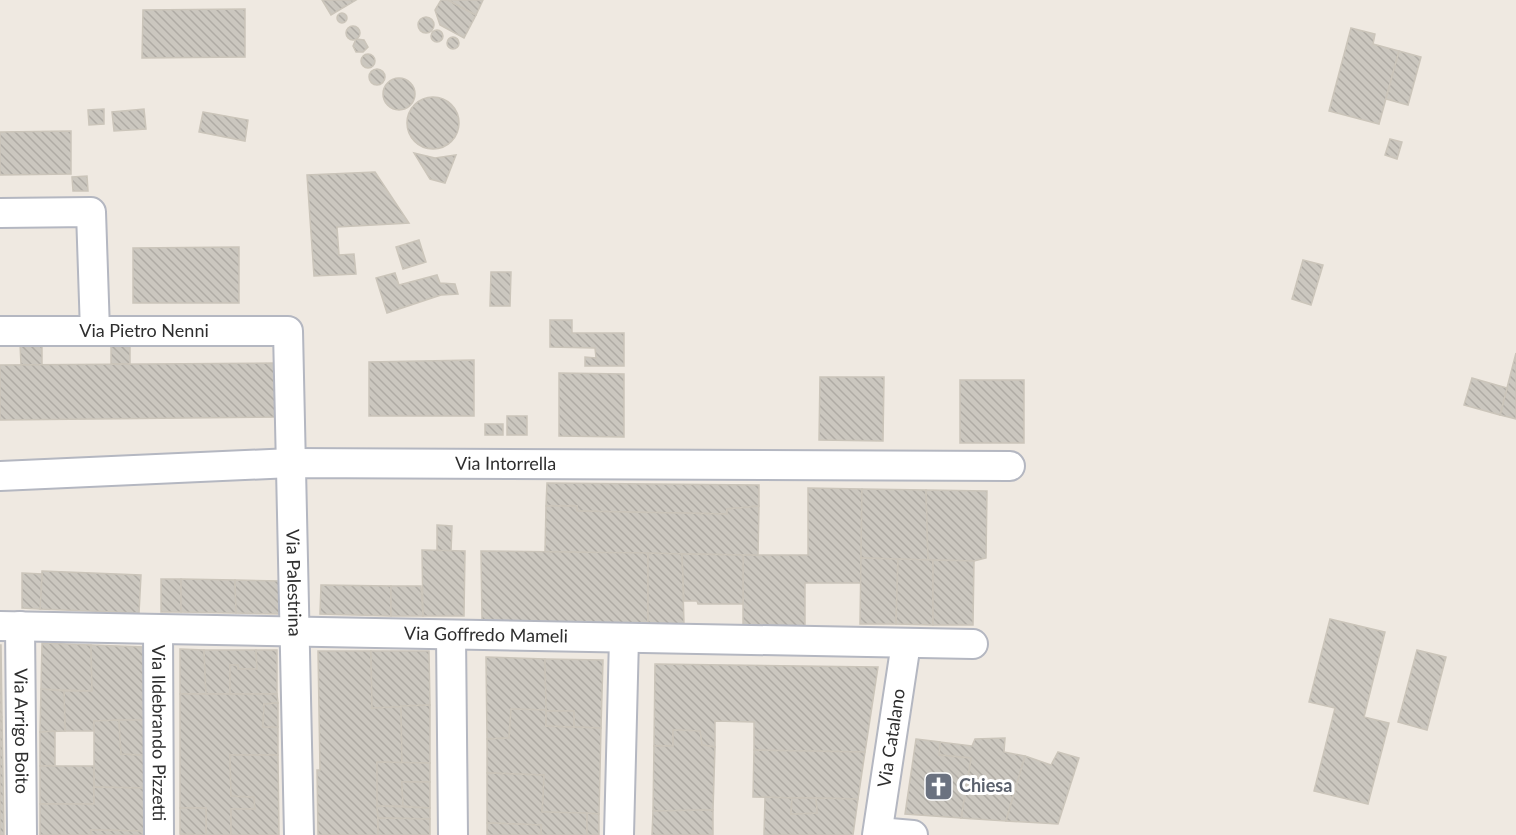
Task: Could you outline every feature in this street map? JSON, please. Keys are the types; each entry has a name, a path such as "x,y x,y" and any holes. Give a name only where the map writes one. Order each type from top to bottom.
{"street":[{"path":"0,213 91,212 95,331"},
{"name":"Via Pietro Nenni","path":"0,331 288,331"},
{"name":"Via Palestrina","path":"288,331 299,835"},
{"name":"Via Intorrella","path":"0,476 291,463 1010,466"},
{"name":"Via Goffredo Mameli","path":"10,626 973,644"},
{"name":"Via Arrigo Boito","path":"10,626 22,835"},
{"name":"Via Ildebrando Pizzetti","path":"158,629 159,835"},
{"path":"451,635 453,835"},
{"path":"619,835 624,638"},
{"name":"Via Catalano","path":"877,834 906,643"},
{"path":"877,834 913,835"}],"building":[{"path":"322,0 356,0 331,15"},
{"path":"441,0 448,0 476,15 464,38 440,25 435,10"},
{"path":"448,0 483,0 476,15"},
{"path":"245,9 245,57 142,58 143,10"},
{"path":"342,13 346,14 346,22 342,23 338,22 337,18 338,14"},
{"path":"426,17 432,19 434,25 432,31 426,33 420,31 418,25 420,19"},
{"path":"353,26 358,28 360,33 358,38 353,40 348,38 346,33 348,28"},
{"path":"1351,28 1375,34 1373,44 1399,51 1379,124 1329,111"},
{"path":"439,30 443,36 439,42 435,42 431,34"},
{"path":"455,37 459,43 455,49 451,49 447,41"},
{"path":"356,39 364,40 368,47 363,52 356,52 353,46"},
{"path":"1399,51 1421,57 1408,105 1386,99"},
{"path":"365,54 371,54 375,61 371,68 365,68 361,64 361,58"},
{"path":"377,69 385,77 377,85 369,77"},
{"path":"399,78 410,83 415,94 410,105 399,110 388,105 383,94 388,83"},
{"path":"433,97 443,99 451,105 457,113 459,123 457,133 451,141 443,147 433,149 423,147 415,141 409,133 407,123 409,113 415,105 423,99"},
{"path":"104,109 104,124 89,125 88,110"},
{"path":"144,109 146,129 114,131 112,112"},
{"path":"203,112 248,120 245,141 199,132"},
{"path":"71,131 71,174 0,175 0,132"},
{"path":"1390,139 1402,142 1397,159 1385,155"},
{"path":"414,153 435,158 456,155 445,183 430,179"},
{"path":"375,172 409,223 337,227 339,255 354,254 356,274 314,276 307,175"},
{"path":"87,176 88,191 73,191 72,177"},
{"path":"419,240 426,262 403,269 396,247"},
{"path":"239,247 239,303 133,303 133,248"},
{"path":"1303,260 1323,265 1311,305 1292,299"},
{"path":"491,272 511,272 510,306 490,306"},
{"path":"395,273 399,285 437,275 440,283 455,284 458,294 441,295 387,313 376,278"},
{"path":"550,320 572,320 572,333 624,333 624,366 585,366 585,357 596,358 595,348 550,347"},
{"path":"111,342 130,342 130,364 111,364"},
{"path":"20,343 42,343 42,365 21,365"},
{"path":"1516,353 1516,419 1500,415"},
{"path":"474,360 474,416 369,416 369,362"},
{"path":"276,363 277,417 0,420 0,365"},
{"path":"559,373 624,374 624,437 559,436"},
{"path":"820,377 884,377 883,441 819,440"},
{"path":"1472,378 1507,388 1500,415 1464,405"},
{"path":"960,380 1024,380 1024,443 960,443"},
{"path":"507,416 527,416 527,435 507,435"},
{"path":"485,424 503,424 503,435 485,435"},
{"path":"547,483 759,485 759,506 727,509 727,514 577,511 577,506 546,506"},
{"path":"808,488 862,489 861,583 805,583 805,626 743,625 743,555 808,555"},
{"path":"862,489 926,490 928,560 861,558"},
{"path":"926,490 987,491 986,558 974,561 928,560"},
{"path":"546,506 577,506 577,511 727,514 727,509 759,506 758,555 545,552"},
{"path":"437,525 452,526 451,551 437,551"},
{"path":"422,550 465,551 464,616 423,616"},
{"path":"481,551 648,553 648,624 482,621"},
{"path":"648,553 682,554 684,624 648,624"},
{"path":"682,554 743,555 743,604 698,604 697,601 684,601"},
{"path":"861,558 898,559 896,624 860,624"},
{"path":"898,559 933,560 933,625 896,624"},
{"path":"933,560 974,561 973,625 933,625"},
{"path":"42,571 141,575 139,613 40,609"},
{"path":"22,573 42,574 40,609 22,608"},
{"path":"161,579 181,579 181,612 161,612"},
{"path":"181,579 235,580 236,613 181,612"},
{"path":"235,580 280,581 280,614 236,613"},
{"path":"321,585 391,586 391,616 320,614"},
{"path":"391,586 421,586 423,616 391,616"},
{"path":"1330,619 1385,632 1364,717 1389,723 1368,804 1314,791 1335,708 1309,702"},
{"path":"42,643 91,645 92,691 41,689"},
{"path":"1,645 2,717 0,717"},
{"path":"91,645 144,647 144,720 94,721 95,731 65,731 64,691 92,691"},
{"path":"180,649 204,650 206,694 180,694"},
{"path":"204,650 256,650 257,669 238,669 238,665 230,665 230,694 206,694"},
{"path":"256,650 277,650 277,694 230,694 230,665 238,665 238,669 257,669"},
{"path":"1417,650 1446,657 1427,730 1398,722"},
{"path":"318,651 371,651 372,708 401,706 402,763 377,762 378,835 318,835 317,770 320,770"},
{"path":"371,651 429,651 430,705 372,708"},
{"path":"486,657 545,659 546,710 511,709 509,738 487,739"},
{"path":"545,659 603,660 601,728 574,727 574,711 546,711"},
{"path":"655,664 878,667 865,752 754,750 754,722 715,721 715,747 702,745 700,731 673,730 673,746 654,746"},
{"path":"41,689 64,691 65,731 40,732"},
{"path":"180,694 277,694 278,703 264,704 263,727 278,727 278,755 230,755 231,796 254,797 255,809 231,809 231,835 206,835 206,808 180,808"},
{"path":"278,703 278,727 263,727 264,704"},
{"path":"430,705 430,763 402,763 401,706"},
{"path":"511,709 546,710 546,726 601,728 599,814 542,812 544,775 487,773 487,739 509,738"},
{"path":"546,711 574,711 574,727 546,726"},
{"path":"0,717 2,717 4,835 0,835"},
{"path":"119,720 121,754 144,755 144,788 94,787 94,721"},
{"path":"119,720 144,720 144,755 121,754"},
{"path":"673,730 700,731 702,745 715,747 713,810 653,811 654,746 673,746"},
{"path":"55,731 55,766 40,766 40,732"},
{"path":"1005,738 1004,752 1025,756 1006,821 961,818 971,758 939,755 940,742 972,746 975,739"},
{"name":"Chiesa","path":"916,739 940,742 939,755 971,758 961,818 905,814"},
{"path":"754,750 865,752 858,799 753,797"},
{"path":"1058,752 1079,758 1058,824 1006,821 1025,756 1051,765"},
{"path":"230,755 278,755 279,835 231,835 231,809 255,809 254,797 231,796"},
{"path":"377,762 430,763 430,782 402,782 403,806 377,806"},
{"path":"40,766 94,766 94,804 40,804"},
{"path":"487,773 544,775 542,812 587,813 587,835 541,835 541,825 487,823"},
{"path":"402,782 430,782 430,808 403,806"},
{"path":"94,787 144,788 144,831 91,830 91,835 40,835 40,804 94,804"},
{"path":"765,797 792,798 791,814 817,813 816,798 858,799 853,835 764,835"},
{"path":"792,798 816,798 817,813 791,814"},
{"path":"377,806 430,808 430,819 378,818"},
{"path":"180,808 206,808 206,835 180,834"},
{"path":"713,810 713,835 652,835 653,811"},
{"path":"587,813 599,814 599,835 587,835"},
{"path":"378,818 430,819 430,835 378,835"},
{"path":"487,823 541,825 541,835 487,835"},
{"path":"91,830 144,831 144,835 91,835"}],"place":[{"name":"Chiesa","path":"938,786"}]}
